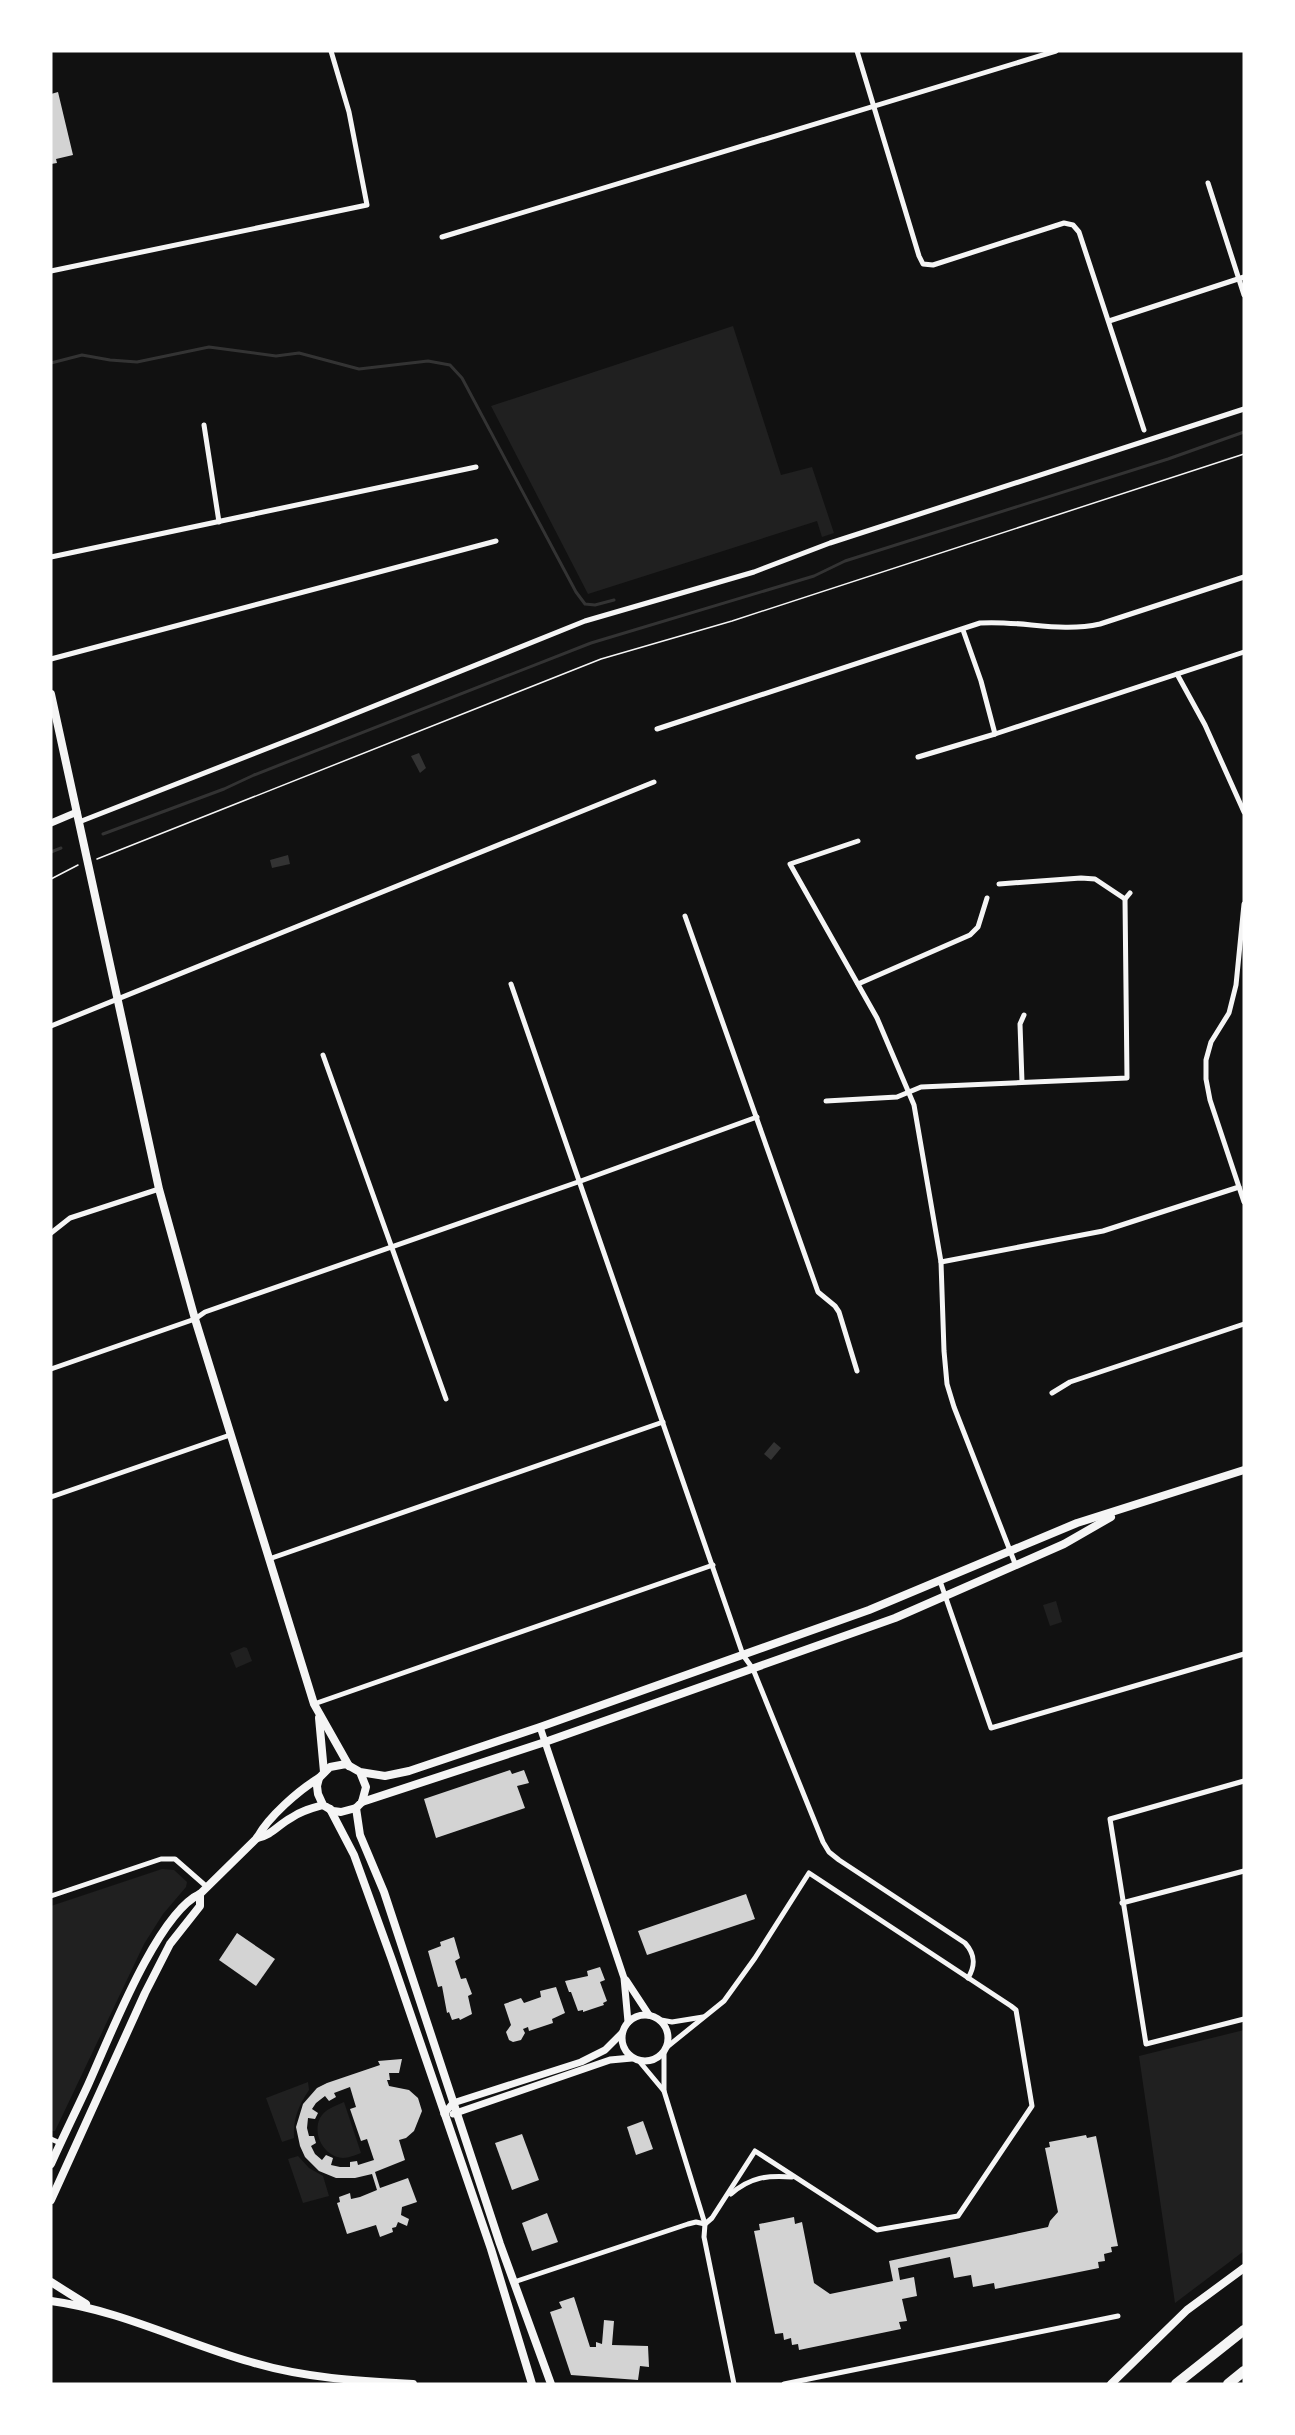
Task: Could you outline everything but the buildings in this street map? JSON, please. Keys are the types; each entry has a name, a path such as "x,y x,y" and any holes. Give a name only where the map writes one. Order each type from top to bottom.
{"highway":[{"path":"1176,2384 1244,2330"},
{"path":"1228,2384 1244,2371"}],"main road":[{"path":"51,694 159,1189 195,1319 314,1704 349,1766"},
{"path":"51,2164 130,1988 162,1934 188,1899 200,1894 257,1838 262,1828 305,1786 338,1764 349,1766 360,1772 385,1776 396,1774 540,1727 869,1610 1077,1523 1244,1470"},
{"path":"257,1838 270,1835 300,1813 327,1807 341,1812 895,1618 1082,1535 1120,1511"},
{"path":"318,1713 322,1775 318,1794 354,1855 490,2249 532,2384"},
{"path":"360,1772 366,1786 359,1805 360,1835 384,1892 453,2103 551,2384"},
{"path":"51,2200 150,1983 170,1944 200,1906 200,1894"},
{"path":"1112,2384 1187,2310 1244,2268"},
{"path":"51,2282 90,2307"},
{"path":"51,2301 90,2307 275,2369 353,2381 413,2384"}],"street":[{"path":"51,271 367,205 349,112 331,51"},
{"path":"857,51 923,264 933,266 1064,223 1073,225 1079,232 1144,430"},
{"path":"442,237 1056,51"},
{"path":"1208,183 1242,278 1244,294"},
{"path":"1109,321 1242,278"},
{"path":"79,822 585,621 754,572 830,543 1244,409"},
{"path":"204,425 219,522"},
{"path":"51,557 476,467"},
{"path":"51,659 496,541"},
{"path":"657,729 980,623 1002,621 1078,629 1100,624 1244,577"},
{"path":"963,630 981,681 995,734"},
{"path":"918,757 1244,652"},
{"path":"1177,674 1209,733 1244,812"},
{"path":"51,1026 654,782"},
{"path":"51,823 77,812"},
{"path":"858,841 790,864 877,1018 909,1091 917,1122 941,1262 947,1384 1016,1566"},
{"path":"999,884 1095,879 1125,899"},
{"path":"826,1101 897,1097 921,1086 1127,1078 1125,899 1130,893"},
{"path":"858,984 970,935 978,927 987,898"},
{"path":"1244,904 1236,985 1229,1013 1211,1042 1206,1060 1206,1079 1210,1100 1244,1202"},
{"path":"685,915 818,1292 836,1306 839,1312 857,1371"},
{"path":"511,984 743,1655 753,1669 823,1842 829,1852 965,1943 974,1961 973,1970 968,1978"},
{"path":"1236,985 1244,985"},
{"path":"1022,1082 1020,1023 1024,1015"},
{"path":"323,1055 446,1399"},
{"path":"51,1369 195,1319 205,1312 757,1117"},
{"path":"941,1262 1103,1232 1239,1187"},
{"path":"51,1233 69,1218 159,1189"},
{"path":"1052,1393 1070,1382 1244,1324"},
{"path":"268,1559 663,1422"},
{"path":"51,1497 230,1435"},
{"path":"314,1704 713,1565"},
{"path":"940,1581 991,1728 1244,1654"},
{"path":"444,2114 453,2103 581,2062 605,2050 622,2033 628,2022 624,1978 540,1727"},
{"path":"1244,1781 1110,1819 1146,2044 1244,2019"},
{"path":"51,1896 161,1859 175,1859 207,1887"},
{"path":"1122,1903 1244,1871"},
{"path":"444,2114 457,2114 610,2060 653,2060 724,2001 809,1873 1016,2010 1032,2106 958,2216 877,2230 755,2151 712,2218 705,2224"},
{"path":"624,1978 650,2015"},
{"path":"628,2022 642,2015 650,2015 672,2022 705,2017"},
{"path":"661,2020 668,2032 664,2091 705,2224 704,2237 734,2384"},
{"path":"622,2033 624,2047 664,2091"},
{"path":"51,2139 60,2143"},
{"path":"725,2199 751,2180 774,2175 795,2177"},
{"path":"514,2282 687,2224 696,2222 705,2224"},
{"path":"784,2384 1118,2316"}],"path":[{"path":"99,859 601,659 732,621 1244,454"},
{"path":"51,879 74,867"}],"shaded area":[{"path":"733,326 781,475 812,467 834,533 822,537 817,521 588,594 491,406"},
{"path":"419,753 426,768 420,773 411,756"},
{"path":"288,855 290,864 272,868 270,860"},
{"path":"774,1442 781,1448 771,1460 764,1454"},
{"path":"1056,1601 1062,1622 1050,1626 1043,1605"},
{"path":"244,1647 247,1648 252,1661 236,1668 230,1653"},
{"path":"162,1869 174,1870 187,1882 186,1887 163,1914 144,1944 55,2131 51,2131 51,1906"},
{"path":"1244,2030 1244,2251 1175,2303 1139,2056"},
{"path":"308,2082 309,2090 295,2119 294,2138 282,2142 266,2098"},
{"path":"344,2102 361,2153 343,2158 330,2154 321,2144 318,2124 325,2112"},
{"path":"298,2156 309,2168 323,2176 329,2196 303,2203 288,2159"}],"waterway":[{"path":"51,363 82,355 137,362 209,347 276,356 299,353 359,369 428,361 450,365 462,378 576,592 585,604 595,605 614,600"},
{"path":"103,834 224,789 254,775 591,643 814,576 845,561 1168,459 1244,432"},
{"path":"51,852 61,848"}]}
